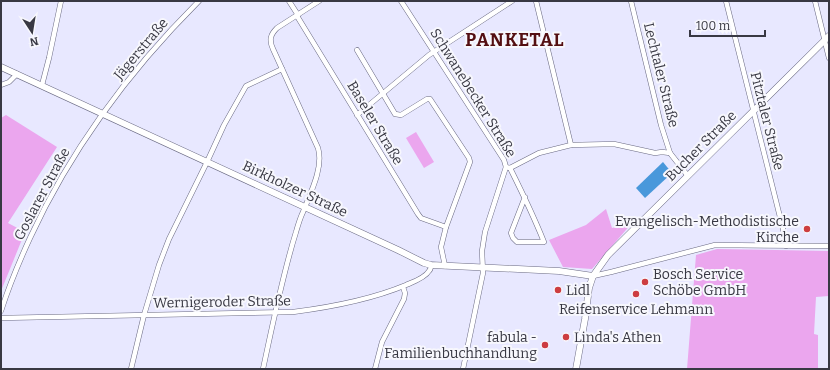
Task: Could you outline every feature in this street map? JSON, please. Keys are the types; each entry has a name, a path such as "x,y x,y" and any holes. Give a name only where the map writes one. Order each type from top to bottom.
{"street":[{"path":"42,85 61,1"},
{"name":"Jägerstraße","path":"102,113 145,59 199,1"},
{"name":"Baseler Straße","path":"290,1 357,115 418,214 421,218 446,227"},
{"path":"263,369 290,252 320,164 320,153 273,49 270,38 272,33 277,28 319,1"},
{"name":"Schwanebecker Straße","path":"401,1 504,160 508,168 524,197 532,212 544,242 517,242 513,238 511,233 524,197"},
{"path":"357,115 434,52 512,1"},
{"path":"536,1 571,145"},
{"name":"Lechtaler Straße","path":"631,1 661,124 670,154"},
{"name":"Pitztaler Straße","path":"726,1 786,246"},
{"path":"815,1 827,38 829,58"},
{"name":"Bucher Straße","path":"576,369 586,319 588,288 593,276 608,255 827,38"},
{"path":"357,50 391,109 398,115 401,115 427,98 430,99 469,158 470,162 446,227 441,247 445,266"},
{"name":"Birkholzer Straße","path":"1,66 424,263 445,266 559,271 593,276"},
{"path":"131,369 144,315 159,265 172,231 208,162 224,125 246,86 282,69"},
{"path":"1,85 9,82 17,74"},
{"name":"Goslarer Straße","path":"1,311 18,266 47,204 69,165 102,113"},
{"path":"463,369 484,268 482,251 485,232 508,168 539,153 571,145 614,144 655,153 662,152 670,154 688,176"},
{"path":"593,276 715,245 829,246"},
{"name":"Wernigeroder Straße","path":"1,318 299,311 342,305 370,298 403,286 426,275 430,271 431,265"},
{"path":"375,369 382,342 404,298 405,293 403,286"}],"shaded area":[{"path":"6,115 57,147 8,223 25,232 1,291 1,118"},
{"path":"416,132 434,162 424,168 406,138"},
{"path":"606,209 612,228 632,223 592,269 563,267 549,240 586,225"},
{"path":"717,249 829,251 829,296 816,297 814,334 818,335 818,369 687,369 696,255"}],"water":[{"path":"663,162 672,173 645,198 636,188"}],"place":[{"name":"Evangelisch-Methodistische Kirche","path":"807,229"},
{"name":"Bosch Service Schöbe GmbH","path":"645,282"},
{"name":"Lidl","path":"558,290"},
{"name":"Reifenservice Lehmann","path":"636,294"},
{"name":"Linda's Athen","path":"566,337"},
{"name":"fabula - Familienbuchhandlung","path":"545,345"}],"district":[{"name":"PANKETAL","path":"515,40"}]}
